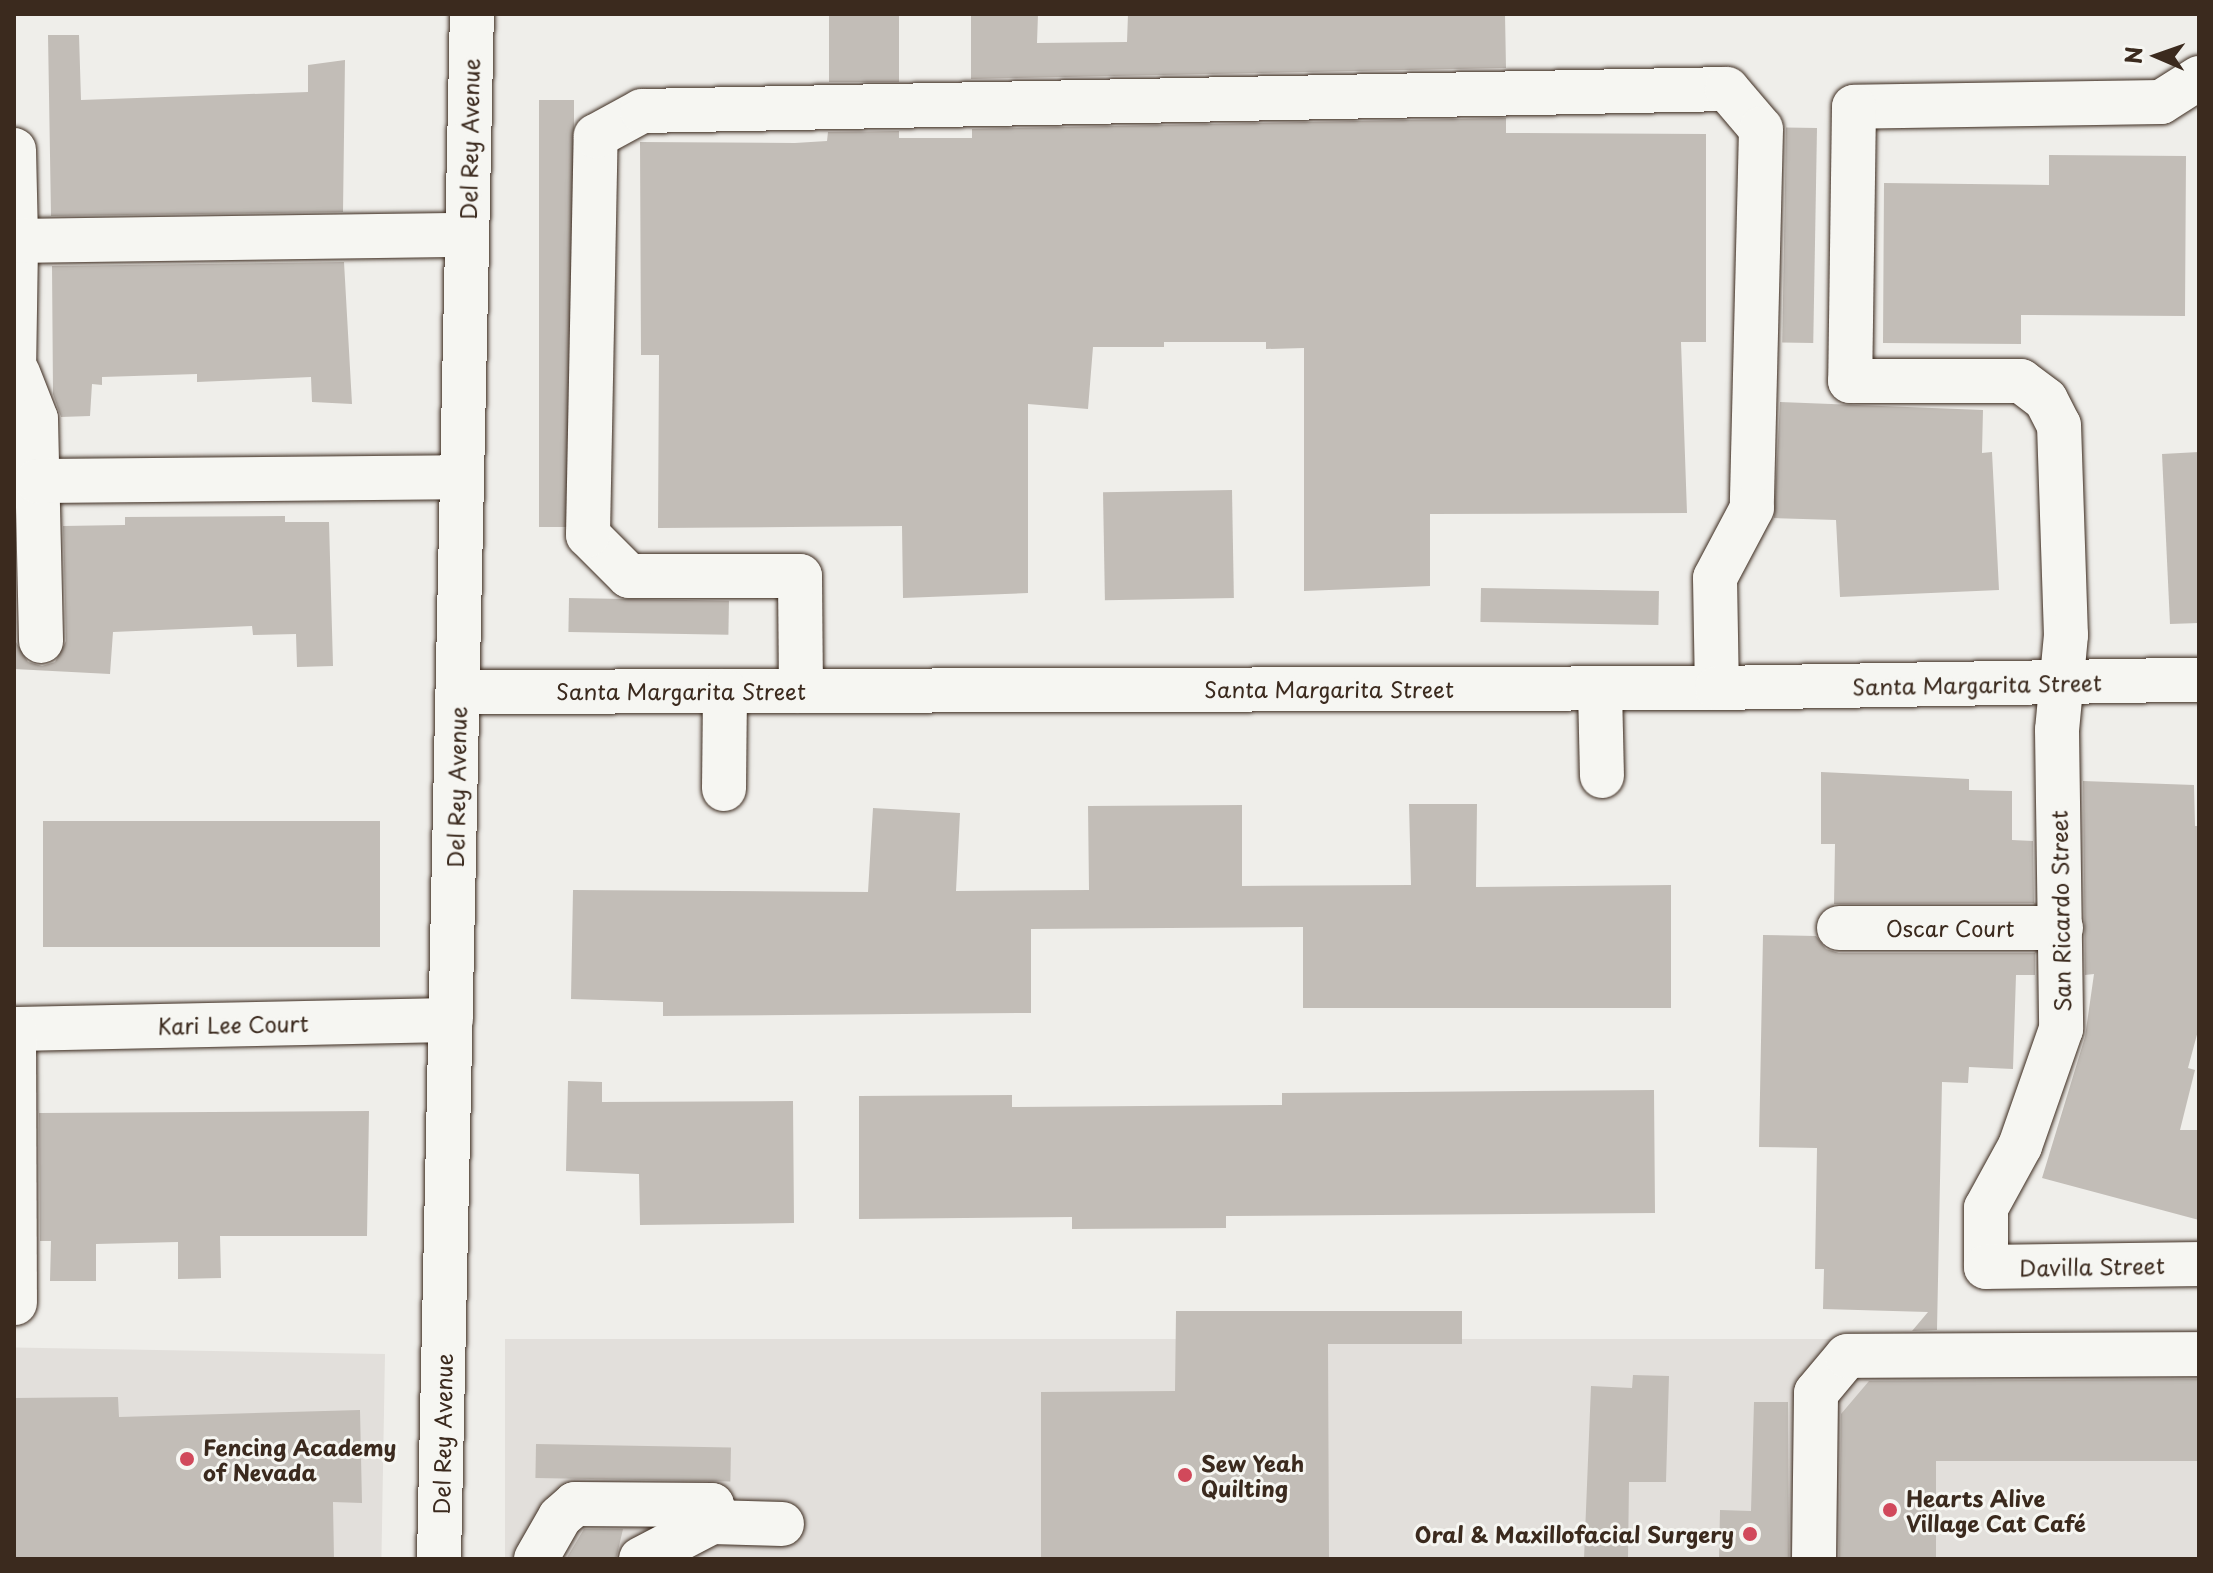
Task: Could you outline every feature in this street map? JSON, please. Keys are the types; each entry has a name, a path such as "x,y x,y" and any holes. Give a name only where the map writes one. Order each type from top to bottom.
{"street":[{"name":"Del Rey Avenue","path":"439,1559 472,14"},
{"name":"San Ricardo Street","path":"1986,1267 1986,1208 2020,1146 2061,1029 2060,682 2066,635 2059,425 2046,400 2021,381 1850,381 1854,107 2161,102 2199,78"},
{"path":"801,691 800,576 629,576 588,535 596,136 642,111 1727,89 1761,129 1752,508 1715,578 1717,688"},
{"path":"14,150 16,373 36,419 41,641"},
{"path":"16,241 466,235"},
{"path":"37,481 462,477"},
{"name":"Santa Margarita Street","path":"458,692 1600,689 2199,680"},
{"path":"1600,689 1602,776"},
{"path":"724,789 725,691"},
{"name":"Oscar Court","path":"1839,928 2061,928"},
{"name":"Kari Lee Court","path":"14,1029 451,1020"},
{"path":"14,1029 15,1303"},
{"name":"Davilla Street","path":"1986,1267 2199,1264"},
{"path":"1814,1559 1816,1393 1847,1356 2199,1354"},
{"path":"536,1559 560,1517 575,1504 712,1505 712,1522"},
{"path":"641,1559 712,1522 782,1524"}],"shaded area":[{"path":"505,1339 2199,1339 2199,1559 505,1559"},
{"name":"Fencing Academy of Nevada","path":"14,1348 385,1354 381,1559 14,1553"}],"building":[{"path":"829,14 899,14 899,82 829,82"},
{"path":"971,14 1038,14 1037,43 1127,42 1128,14 1505,14 1506,68 971,79"},
{"path":"48,35 79,35 81,100 308,92 308,65 345,60 343,212 51,216"},
{"path":"539,100 574,100 574,527 539,527"},
{"path":"1506,118 1506,133 1706,134 1706,342 1681,342 1687,513 1430,514 1430,586 1304,591 1304,348 1266,349 1266,342 1164,342 1164,347 1093,347 1088,409 1028,404 1028,593 903,598 902,526 658,528 659,355 641,355 640,142 795,143 827,141 828,132 899,131 899,138 972,138 972,129"},
{"path":"1786,127 1817,128 1813,343 1782,342"},
{"path":"2049,155 2186,156 2185,316 2021,315 2021,344 1883,343 1884,183 2049,185"},
{"path":"344,262 352,404 312,402 311,377 197,382 197,374 102,377 102,385 92,384 90,416 61,417 53,394 52,266"},
{"path":"1780,402 1983,410 1982,453 1992,452 1999,590 1840,597 1836,520 1774,518"},
{"path":"2199,452 2199,623 2170,624 2162,454"},
{"path":"1232,490 1234,598 1105,600 1103,492"},
{"path":"285,516 285,522 329,522 333,666 297,667 296,634 253,635 252,626 113,632 110,674 14,669 14,552 16,642 28,662 42,666 55,662 66,641 63,526 125,525 125,517"},
{"path":"1481,588 1659,591 1658,625 1480,622"},
{"path":"569,598 729,601 728,635 568,632"},
{"path":"1821,772 1969,779 1969,790 2012,791 2012,840 2033,841 2034,903 1834,904 1835,844 1821,844"},
{"path":"2083,781 2194,785 2195,826 2199,826 2199,1027 2188,1068 2195,1070 2180,1130 2199,1130 2199,1220 2042,1178 2085,1037 2094,974 2085,975"},
{"path":"1409,804 1477,804 1476,887 1671,885 1671,1008 1303,1008 1303,927 1031,929 1031,1013 663,1016 663,1002 571,999 573,890 868,892 873,808 960,813 956,891 1089,890 1088,806 1242,805 1242,886 1411,885"},
{"path":"43,821 380,821 380,947 43,947"},
{"path":"1763,935 1816,936 1826,949 1839,953 2035,953 2035,975 2016,975 2013,1069 1969,1067 1968,1083 1942,1082 1937,1330 1912,1331 1928,1312 1823,1309 1824,1269 1815,1269 1817,1148 1759,1147"},
{"path":"568,1081 602,1082 602,1102 793,1101 794,1223 640,1225 639,1174 566,1171"},
{"path":"1654,1090 1655,1213 1226,1216 1226,1228 1072,1229 1072,1217 859,1219 859,1096 1012,1095 1012,1107 1282,1105 1282,1093"},
{"path":"369,1111 367,1236 220,1236 221,1278 178,1279 178,1242 96,1244 96,1281 50,1281 51,1241 40,1241 39,1113"},
{"name":"Sew Yeah Quilting","path":"1176,1311 1462,1311 1462,1344 1328,1344 1329,1559 1041,1559 1041,1392 1175,1391"},
{"path":"1633,1375 1669,1376 1666,1482 1629,1482 1628,1559 1584,1559 1591,1386 1632,1388"},
{"name":"Hearts Alive Village Cat Café","path":"2199,1379 2199,1461 1936,1461 1936,1559 1839,1559 1841,1414 1869,1381"},
{"name":"Fencing Academy of Nevada","path":"118,1397 119,1417 360,1410 362,1503 333,1502 334,1559 14,1559 14,1398"},
{"path":"1754,1402 1788,1402 1789,1559 1719,1559 1720,1510 1751,1511"},
{"path":"536,1444 731,1447 730,1481 535,1478"},
{"path":"584,1529 623,1529 616,1559 566,1559"}],"place":[{"name":"Fencing Academy of Nevada","path":"187,1459"},
{"name":"Sew Yeah Quilting","path":"1185,1475"},
{"name":"Hearts Alive Village Cat Café","path":"1890,1510"},
{"name":"Oral & Maxillofacial Surgery","path":"1750,1534"}]}
